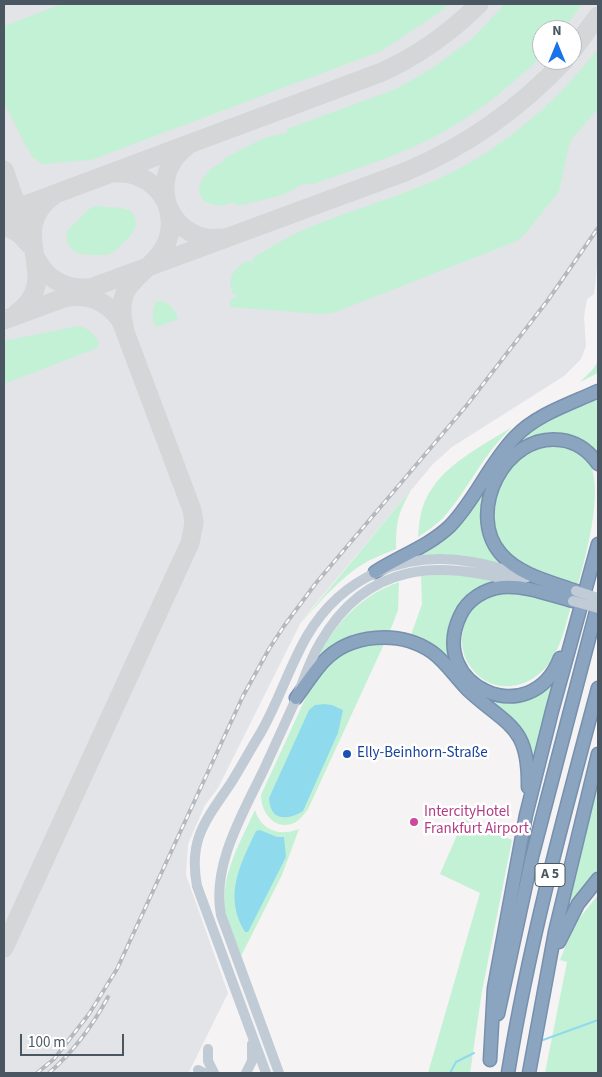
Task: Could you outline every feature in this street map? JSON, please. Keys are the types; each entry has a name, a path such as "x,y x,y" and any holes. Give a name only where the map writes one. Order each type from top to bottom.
{"highway":[{"path":"375,572 397,567 419,547 442,533 469,505 499,457 520,432 547,414 598,391"},
{"path":"576,601 524,572 501,555 492,541 488,528 489,502 502,470 520,449 532,442 554,439 571,442 585,449 598,464"},
{"path":"576,601 511,587 496,588 480,594 463,609 455,627 454,648 458,664 471,682 491,694 500,696 514,697 531,692 545,683 555,670 576,601 598,544"},
{"path":"489,1067 494,988 526,815 576,601"},
{"name":"A 5","path":"489,1067 532,857 598,604"},
{"path":"296,698 324,660 334,653 356,642 376,637 409,640 438,657 462,684 480,701 505,719 519,736 525,748 528,761 526,815"},
{"name":"A 5","path":"508,1073 529,966 551,870 598,688"},
{"path":"529,1073 564,891 598,754"},
{"path":"548,973 569,918 585,893 598,879"}],"street":[{"path":"279,1073 221,915 218,897 220,879 226,854 296,698 311,659 331,626 344,611 397,567 421,566 446,559 472,562 598,608"},
{"path":"266,1073 197,886 194,860 197,841 210,811 236,775 260,734 308,635 334,602 355,584 375,572"},
{"path":"576,601 598,598"},
{"path":"246,1073 252,1060 250,1030"},
{"path":"208,1049 208,1062 214,1073"}],"shaded area":[{"path":"4,4 598,4 598,259 594,294 587,299 584,317 586,346 581,359 564,376 452,447 433,464 300,624 218,788 205,805 188,844 186,875 228,993 190,1073 4,1073"}],"green space":[{"path":"62,4 449,4 381,51 91,160 42,164 30,155 30,150 26,147 4,102 4,26"},
{"path":"505,4 582,4 570,20 532,20 532,65 476,111 432,138 404,151 314,184 304,184 282,195 242,205 236,205 232,202 215,205 208,203 200,194 203,179 210,170 223,162 225,158 264,138 287,133 287,129 396,89 428,71 472,39"},
{"path":"598,49 598,109 574,136 569,145 559,191 526,233 517,241 333,313 319,314 230,307 230,299 237,297 233,294 231,288 232,274 242,264 247,261 252,262 254,257 301,231 388,199 463,167 485,154 526,123 546,106 582,69"},
{"path":"96,206 121,208 131,211 136,225 126,241 109,254 91,255 74,252 67,242 67,231 89,209"},
{"path":"157,301 164,302 170,306 178,319 157,327 153,321 153,310"},
{"path":"79,326 93,334 99,343 97,348 4,384 4,341"},
{"path":"598,361 598,373 580,382 593,369"},
{"path":"598,399 598,457 583,443 516,449 484,515 509,566 420,557 420,554 438,543 468,514 505,458 523,437 549,419"},
{"path":"512,427 484,460 443,518 418,537 424,504 433,487 442,476 464,457"},
{"path":"567,445 589,462 594,478 595,492 592,524 578,584 540,573 515,560 500,541 495,528 493,514 499,486 515,461 531,449"},
{"path":"411,490 399,518 396,549 370,560 350,573 332,589 300,624"},
{"path":"458,573 498,581 498,583 474,591 458,607 450,629 450,654 447,657 436,646 411,635 422,604 421,576"},
{"path":"399,582 398,610 390,631 368,632 350,636 317,658 332,633 350,612 372,595"},
{"path":"516,591 571,606 558,646 544,670 522,684 499,686 487,682 468,663 462,645 462,636 467,617 478,602 493,594"},
{"path":"385,642 308,809 294,823 287,825 275,822 263,808 261,795 311,686 325,668 340,656 361,646"},
{"path":"560,667 551,693 532,765 484,699 486,697 500,700 521,700 535,692"},
{"path":"598,783 598,872 579,894 561,926"},
{"path":"255,810 262,823 272,830 285,832 299,829 282,875 241,956 226,916 225,888 237,848"},
{"path":"464,819 512,840 482,991 470,1073 428,1073 480,893 440,874"},
{"path":"598,895 598,1073 545,1073 567,962 560,960 574,925"}],"water":[{"path":"324,704 343,710 338,733 303,811 291,816 280,817 272,811 269,798 309,710 315,705"},
{"path":"260,830 277,837 284,837 286,857 248,932 245,932 238,919 235,906 236,881 256,831"}],"waterway":[{"path":"543,1040 598,1020"},
{"path":"450,1073 456,1062 474,1053"}],"taxiway":[{"path":"4,213 382,72 434,42 479,4"},
{"path":"582,38 598,16"},
{"path":"4,320 428,162 491,125 529,95 555,70"},
{"path":"167,203 165,187 168,172 175,158 187,146"},
{"path":"4,170 22,220"},
{"path":"114,173 126,173 137,176 152,184 162,195 166,203 170,221 168,239 159,255 130,284 125,292 122,301 124,326"},
{"path":"16,314 30,300 36,285 37,270 33,224 40,210 54,195"},
{"path":"169,208 178,222 190,232 205,238 221,238"},
{"path":"4,225 20,234 30,245"},
{"path":"36,258 50,277 71,287 87,288"},
{"path":"4,948 190,543 194,523 192,510 121,321 110,308 96,300 81,297 64,298"}],"railway":[{"path":"37,1073 54,1059 89,1014 117,969 243,696 284,626 316,583 467,405 548,300 598,228"},
{"path":"49,1073 82,1038 108,997"}],"place":[{"name":"Elly-Beinhorn-Straße","path":"347,754"},
{"name":"IntercityHotel Frankfurt Airport","path":"414,822"}]}
